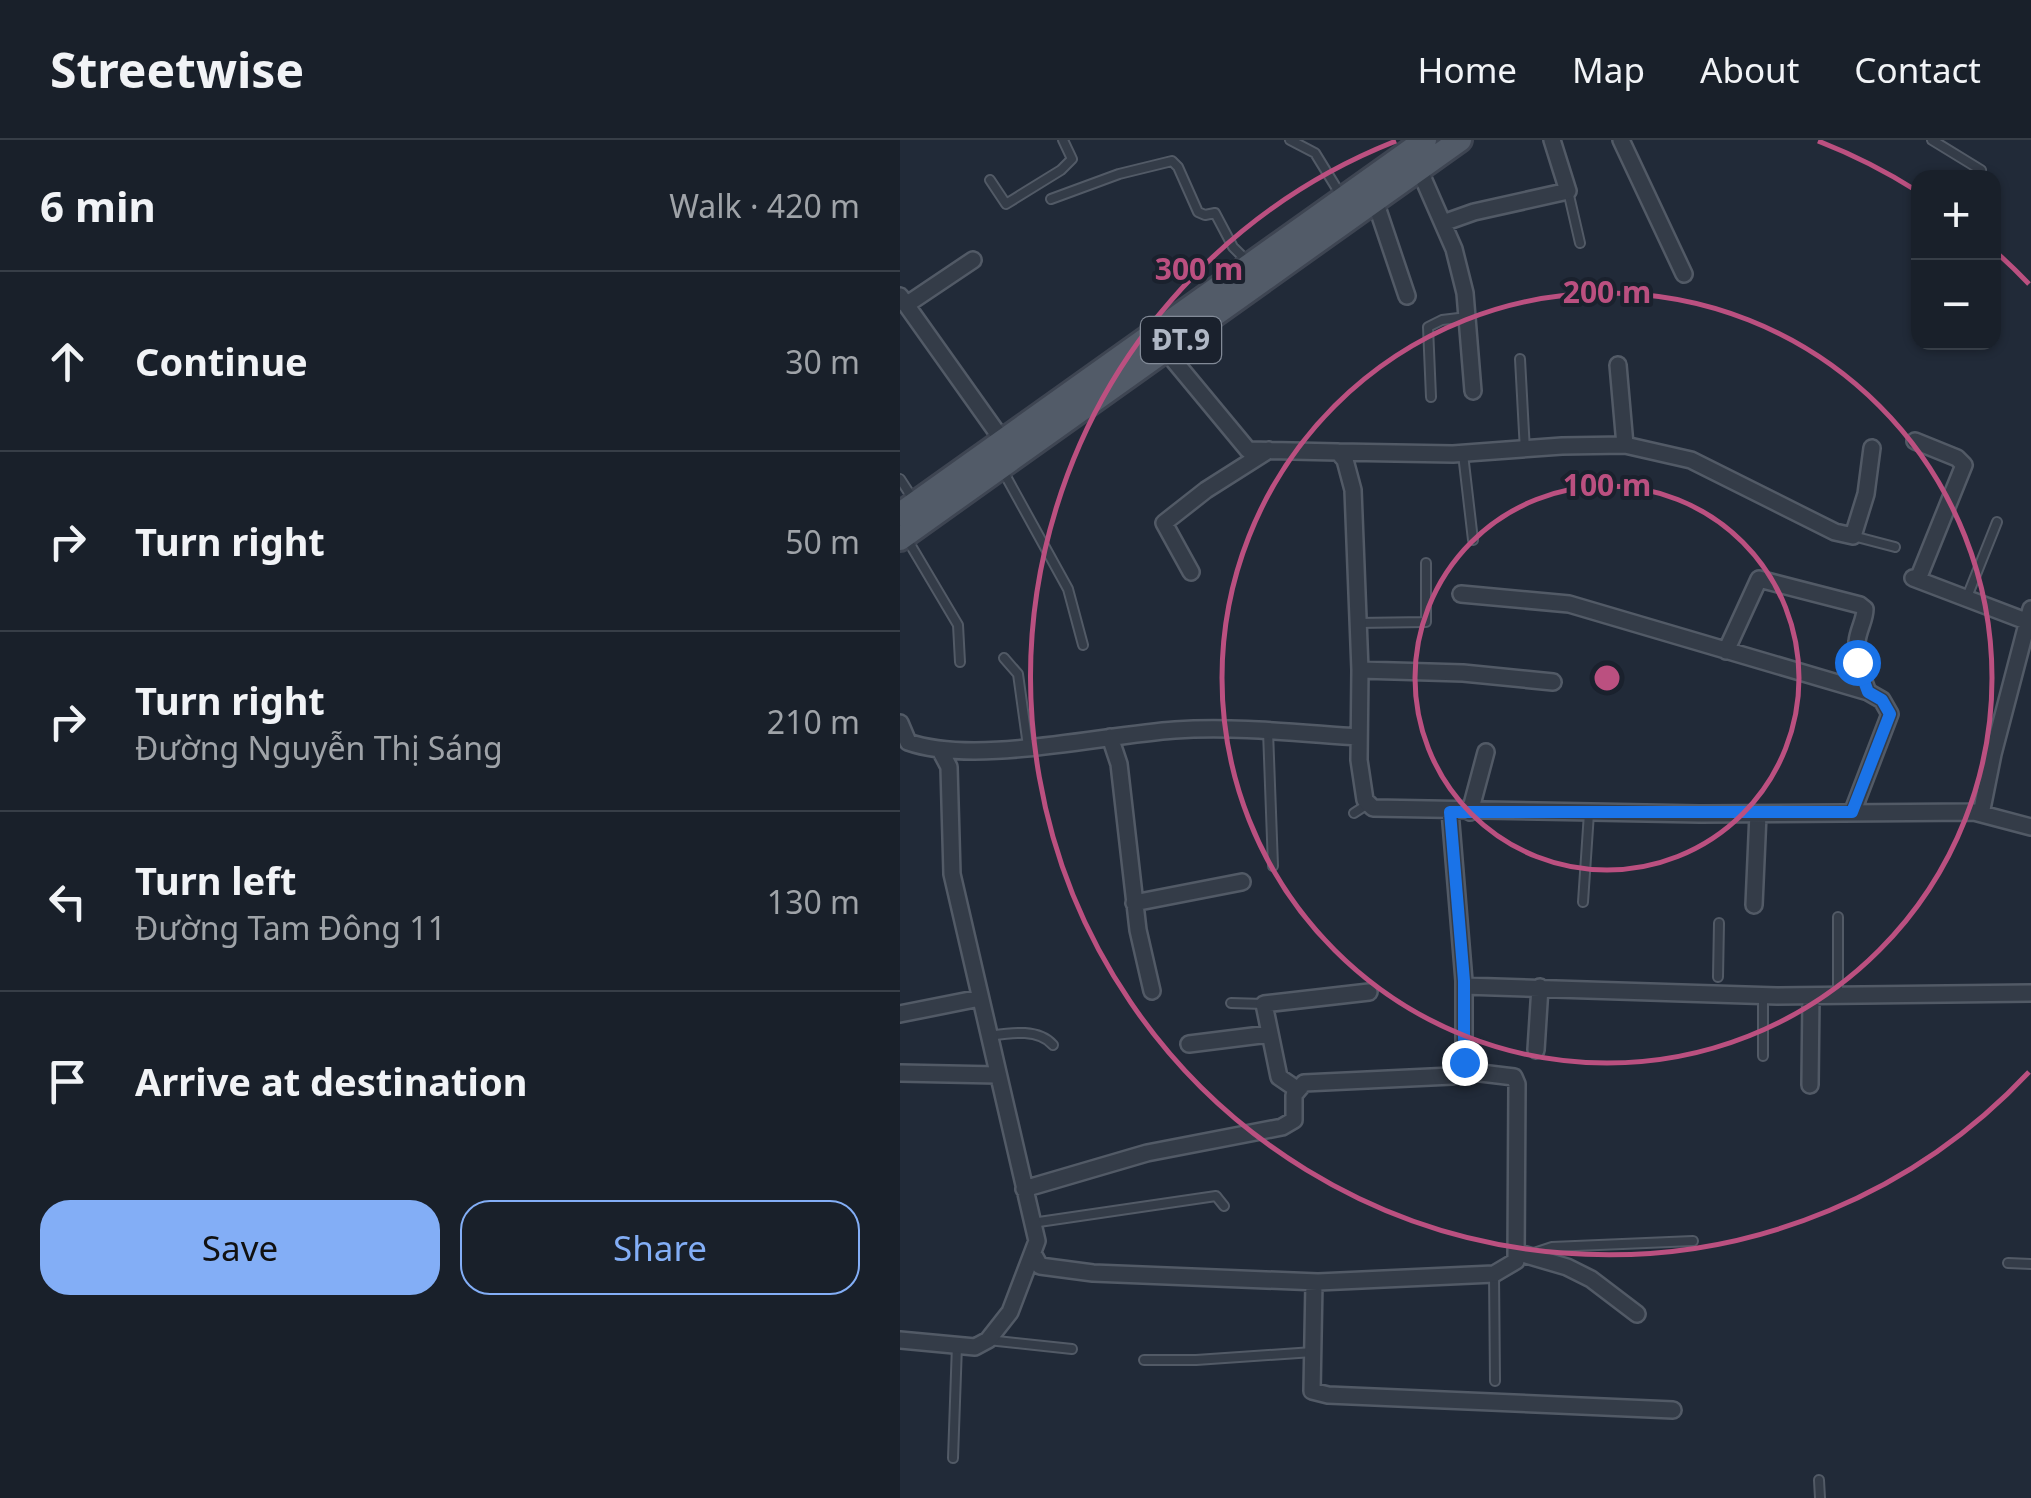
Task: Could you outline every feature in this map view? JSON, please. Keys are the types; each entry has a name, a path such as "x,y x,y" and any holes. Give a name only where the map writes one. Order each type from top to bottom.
{"main road":[{"name":"ĐT.9","path":"905,523 1002,441 1426,140"},
{"name":"ĐT.9","path":"905,523 1000,467 1460,140"}],"street":[{"path":"1444,224 1474,212 1568,192 1552,140"},
{"path":"1621,140 1684,274"},
{"path":"1419,169 1444,224 1465,293 1473,391"},
{"path":"1376,201 1407,296"},
{"path":"973,260 903,301 1002,441"},
{"path":"1166,351 1248,450 1463,454 1625,445 1691,460 1835,532 1854,536 1866,494 1872,448"},
{"path":"1618,366 1625,445"},
{"path":"1916,442 1964,464 1914,578 2030,618 1981,814"},
{"path":"1191,572 1164,524 1206,490 1270,450"},
{"path":"1338,452 1345,460 1352,490 1361,809 1981,814 2031,827"},
{"path":"1726,651 1759,579 1860,604 1866,616 1856,644 1857,662 1868,692"},
{"path":"1461,594 1569,604 1868,692 1882,700 1890,714 1852,812"},
{"path":"1360,670 1463,673 1553,682"},
{"path":"900,723 908,742 940,750 976,752 1213,728 1359,737"},
{"path":"1110,737 1119,764 1134,903 1152,991"},
{"path":"900,1340 975,1346 988,1340 1010,1312 1037,1241 952,874 949,767 940,750"},
{"path":"1470,812 1486,752"},
{"path":"1450,812 1464,986 1464,1071"},
{"path":"1754,905 1758,814"},
{"path":"1134,903 1242,882"},
{"path":"1464,986 1763,996 2031,993"},
{"path":"1536,1050 1540,987"},
{"path":"1298,1090 1279,1077 1264,1004 1369,992"},
{"path":"1810,1085 1811,996"},
{"path":"900,1014 980,998"},
{"path":"1189,1044 1268,1034"},
{"path":"1024,1189 1147,1152 1282,1128 1294,1120 1294,1095 1304,1083 1452,1076 1464,1071 1514,1077 1517,1084 1521,1254 1494,1274 1314,1282 1093,1273 1040,1266 1034,1256"},
{"path":"900,1073 997,1075"},
{"path":"1521,1254 1567,1267 1638,1314"},
{"path":"1314,1282 1312,1391 1328,1395 1674,1410"}],"lane":[{"path":"990,180 1006,204 1061,170 1072,158 1063,140"},
{"path":"1290,140 1315,153 1343,199"},
{"path":"1932,140 1981,170"},
{"path":"1051,199 1120,174 1172,161 1198,212 1215,212 1233,247 1251,265"},
{"path":"1568,192 1580,242"},
{"path":"1431,397 1428,327 1442,320 1467,317"},
{"path":"1520,359 1525,451"},
{"path":"1463,454 1472,540"},
{"path":"1000,467 1068,589 1083,645"},
{"path":"900,478 905,523 958,625 960,662"},
{"path":"1966,598 1996,522"},
{"path":"1854,536 1895,547"},
{"path":"1358,622 1426,622 1426,563"},
{"path":"1004,658 1018,674 1028,746"},
{"path":"1268,732 1273,866"},
{"path":"1583,902 1589,813"},
{"path":"1838,917 1838,995"},
{"path":"1718,922 1718,977"},
{"path":"1763,996 1763,1056"},
{"path":"1231,1003 1264,1004"},
{"path":"989,1036 1034,1034 1053,1045"},
{"path":"1032,1223 1216,1196 1224,1206"},
{"path":"1521,1254 1552,1247 1694,1241"},
{"path":"2008,1263 2031,1264"},
{"path":"1494,1274 1494,1381"},
{"path":"988,1340 1072,1349"},
{"path":"953,1458 957,1345"},
{"path":"1144,1360 1313,1352"},
{"path":"1819,1480 1820,1498"}],"route":[{"path":"1464,1062 1464,981 1450,812 1852,812 1890,714 1882,700 1868,692 1857,662"}]}
